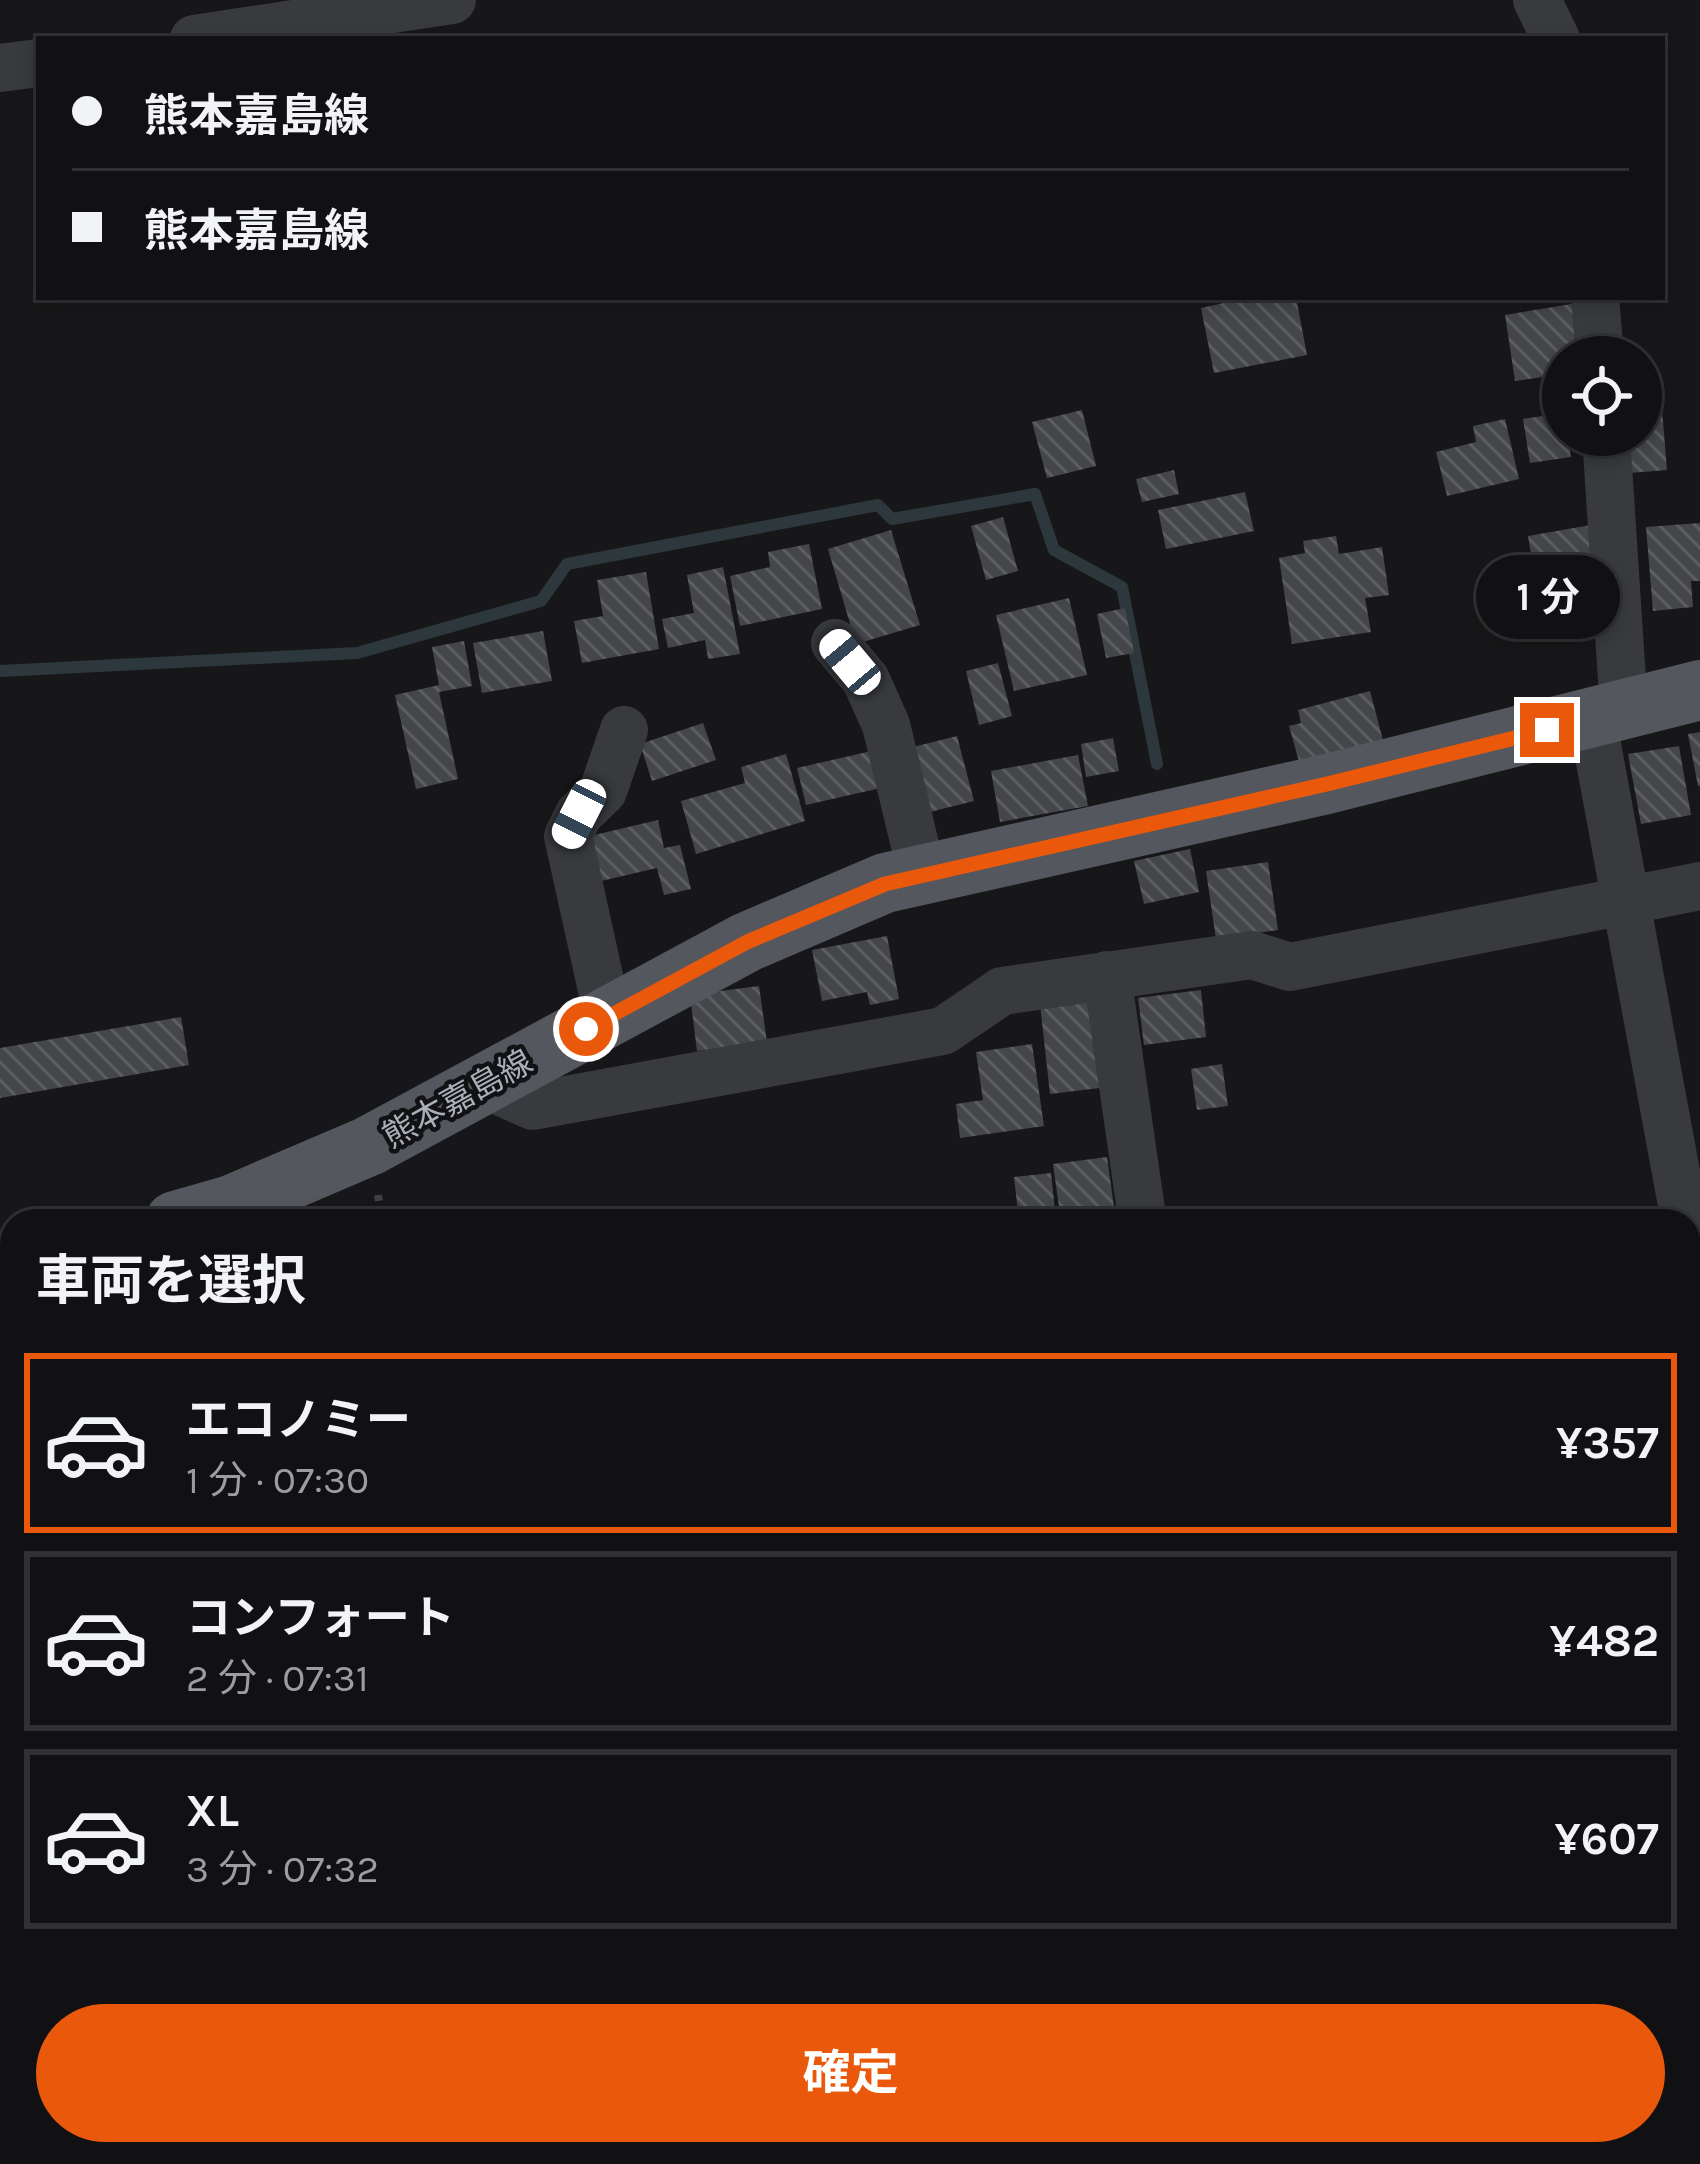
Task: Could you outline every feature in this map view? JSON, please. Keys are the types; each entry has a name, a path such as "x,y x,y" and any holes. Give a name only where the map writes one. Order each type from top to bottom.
{"main road":[{"name":"熊本嘉島線","path":"215,1209 369,1146 747,942 885,884 1327,784 1700,690"}],"street":[{"path":"214,36 452,0"},
{"path":"1538,0 1555,36"},
{"path":"0,68 36,63"},
{"path":"1594,300 1598,336"},
{"path":"1606,456 1608,714 1624,899 1683,1209"},
{"path":"835,643 866,680 886,724 922,874"},
{"path":"608,1017 568,836 579,814 603,791 624,730"},
{"path":"483,1084 532,1106 943,1030 1002,991 1252,955 1290,967 1700,886"},
{"path":"1107,975 1141,1209"}],"building":[{"path":"1237,300 1297,300 1307,355 1214,373 1201,308"},
{"path":"1577,303 1582,336 1542,336 1542,377 1515,381 1505,315"},
{"path":"1662,409 1667,470 1630,473 1629,456 1662,456"},
{"path":"1082,410 1096,466 1047,478 1032,422"},
{"path":"1542,416 1542,456 1571,457 1530,463 1523,419"},
{"path":"1505,419 1519,479 1447,496 1436,452 1476,442 1473,426"},
{"path":"1174,470 1179,494 1142,502 1136,479"},
{"path":"1245,492 1254,531 1166,549 1158,510"},
{"path":"1003,517 1018,571 986,580 971,526"},
{"path":"1700,523 1700,581 1691,581 1693,607 1653,611 1646,527"},
{"path":"1591,525 1597,568 1535,578 1528,536"},
{"path":"891,530 920,625 856,644 828,549"},
{"path":"1336,536 1339,554 1382,547 1389,595 1365,598 1371,632 1292,644 1279,558 1305,553 1303,541"},
{"path":"809,544 822,609 740,626 730,576 770,567 768,552"},
{"path":"723,567 740,654 708,659 705,640 668,648 662,619 694,613 687,575"},
{"path":"646,572 659,649 582,663 574,621 603,616 597,580"},
{"path":"1596,572 1602,619 1511,632 1504,585"},
{"path":"1069,598 1087,675 1014,691 996,615"},
{"path":"1125,608 1134,653 1106,658 1097,614"},
{"path":"543,631 552,681 482,693 473,643"},
{"path":"464,641 472,686 439,692 458,779 416,789 395,695 439,685 432,647"},
{"path":"998,663 1012,716 979,725 966,671"},
{"path":"1370,691 1384,744 1300,765 1289,726 1301,723 1298,710"},
{"path":"703,723 716,760 652,781 640,744"},
{"path":"1700,732 1700,786 1698,786 1688,734"},
{"path":"957,736 974,801 922,814 905,749"},
{"path":"1113,738 1119,771 1086,777 1081,744"},
{"path":"1679,746 1691,815 1641,824 1628,754"},
{"path":"876,750 885,787 806,805 797,768"},
{"path":"786,754 805,821 696,854 681,801 745,783 741,767"},
{"path":"1078,755 1088,806 1000,822 991,771"},
{"path":"658,820 664,848 680,845 691,889 664,895 657,868 597,882 586,837"},
{"path":"1190,849 1199,892 1144,904 1134,861"},
{"path":"1268,862 1278,930 1216,939 1206,871"},
{"path":"887,936 899,999 870,1005 867,992 822,1001 812,950"},
{"path":"759,986 767,1042 697,1051 690,995"},
{"path":"1201,990 1206,1037 1144,1045 1138,998"},
{"path":"1098,998 1108,1087 1050,1094 1040,1004"},
{"path":"181,1017 189,1065 0,1098 0,1048"},
{"path":"1032,1044 1044,1126 960,1138 956,1104 983,1100 976,1052"},
{"path":"1222,1064 1228,1106 1197,1110 1191,1069"},
{"path":"1107,1157 1114,1209 1059,1209 1053,1164"},
{"path":"1051,1173 1055,1209 1018,1209 1014,1177"}],"waterway":[{"path":"0,671 357,653 541,601 567,564 878,505 892,519 1035,494 1054,550 1122,587 1157,764"}],"route":[{"path":"586,1029 747,942 885,884 1547,730"}]}
